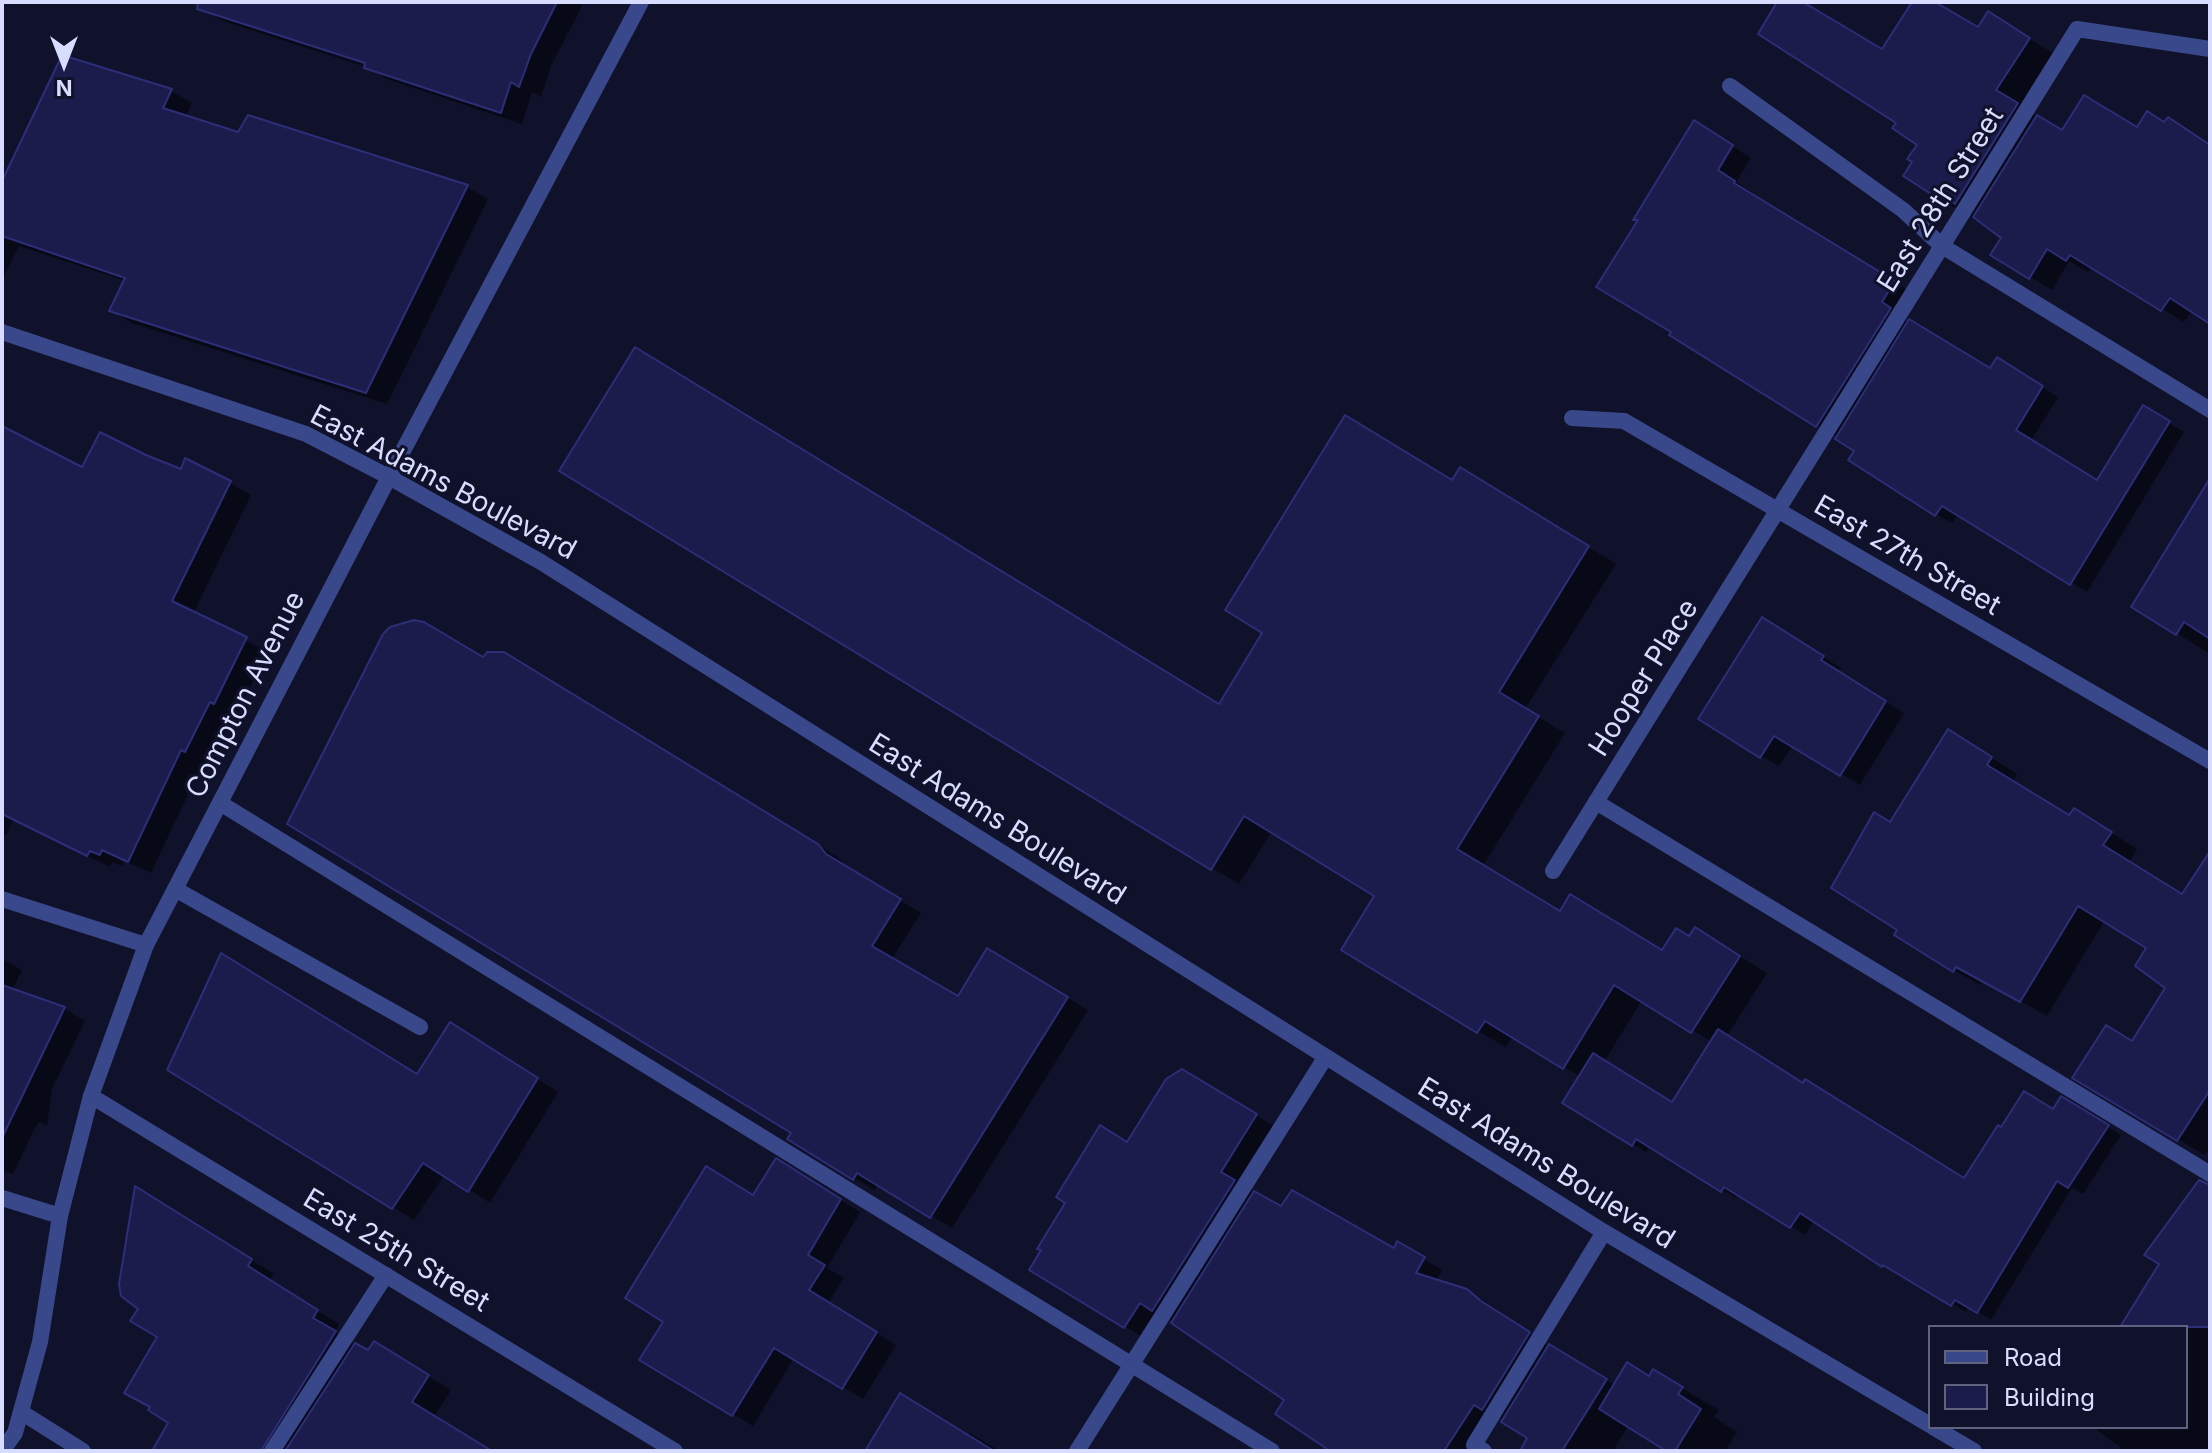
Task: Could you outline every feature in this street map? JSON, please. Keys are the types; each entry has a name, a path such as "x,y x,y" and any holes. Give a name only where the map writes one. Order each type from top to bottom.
{"street":[{"name":"Compton Avenue","path":"2,1451 15,1433 40,1342 60,1216 91,1096 146,945 641,2"},
{"name":"East 28th Street","path":"1778,512 2077,29 2210,49"},
{"path":"1730,86 1903,210 1942,246 2210,410"},
{"name":"East Adams Boulevard","path":"2,332 306,434 541,562 1604,1232 1928,1424"},
{"name":"East 27th Street","path":"1572,418 1624,421 2210,761"},
{"name":"Hooper Place","path":"1553,871 1778,512"},
{"path":"1596,802 2210,1174"},
{"path":"220,803 1272,1451"},
{"path":"175,889 420,1027"},
{"path":"2,899 146,945"},
{"path":"1077,1451 1325,1058"},
{"name":"East 25th Street","path":"91,1096 675,1451"},
{"path":"2,1198 60,1216"},
{"path":"1484,1451 1474,1445 1604,1232"},
{"path":"272,1451 386,1275"},
{"path":"21,1412 83,1451"},
{"name":"East Adams Boulevard","path":"1937,1429 1974,1451"}],"building":[{"path":"198,2 557,2 531,54 519,87 511,82 501,113 364,68 365,63 197,9"},
{"path":"1777,2 1803,2 1882,49 1912,2 1935,2 1978,27 1988,11 2030,38 1996,90 2018,103 1955,204 1948,198 1945,203 1903,176 1912,162 1907,159 1917,145 1892,128 1896,123 1758,34"},
{"path":"62,55 172,89 163,108 238,132 248,115 468,185 366,393 109,311 125,278 2,236 2,181"},
{"path":"2084,95 2137,127 2147,111 2164,122 2168,117 2210,145 2210,324 2170,298 2161,311 2070,255 2066,261 2047,249 2029,279 1990,255 2001,238 1973,217 2037,115 2062,130"},
{"path":"1694,120 1733,145 1718,170 1734,183 1895,281 1882,302 1891,308 1816,427 1596,287"},
{"path":"1909,319 1990,368 1997,357 2043,386 2016,430 2097,480 2143,405 2170,421 2070,585 1942,506 1935,516 1848,460 1854,451 1835,439"},
{"path":"635,347 1219,704 1262,633 1225,610 1345,415 1452,480 1460,467 1589,546 1499,692 1539,716 1457,849 1560,911 1570,894 1662,950 1676,928 1689,936 1695,927 1740,956 1691,1033 1614,985 1563,1069 1485,1021 1477,1033 1341,950 1374,896 1244,816 1211,870 559,471"},
{"path":"2,426 82,467 100,432 181,469 185,458 231,481 172,601 247,637 214,704 210,702 185,752 181,750 128,862 102,850 100,855 90,851 87,856 2,814"},
{"path":"2210,478 2210,639 2184,622 2176,635 2131,607"},
{"path":"1762,617 1824,656 1821,660 1886,701 1840,776 1774,736 1760,758 1698,719"},
{"path":"414,620 424,622 483,657 487,652 504,652 818,844 826,854 901,899 872,946 958,996 987,948 1068,997 930,1218 857,1173 853,1180 787,1139 791,1133 287,824 383,634 390,627"},
{"path":"1948,729 1992,757 1987,765 2069,815 2074,808 2112,832 2103,845 2182,894 2210,851 2210,1090 2177,1141 2072,1078 2106,1025 2132,1041 2165,988 2135,966 2146,948 2078,906 2020,1002 1956,967 1953,972 1894,935 1897,930 1831,888 1874,812 1890,822"},
{"path":"221,953 417,1074 450,1022 538,1078 468,1192 423,1163 392,1209 167,1070"},
{"path":"2,985 65,1007 2,1138"},
{"path":"1718,1029 1964,1178 2024,1091 2053,1109 2061,1096 2109,1125 2068,1188 2057,1181 1977,1313 1955,1300 1951,1306 1882,1267 1800,1213 1790,1228 1724,1187 1721,1192 1636,1139 1632,1146 1562,1103 1593,1053 1672,1102"},
{"path":"1182,1069 1257,1114 1221,1172 1235,1180 1152,1311 1140,1303 1124,1328 1029,1270 1041,1250 1037,1249 1065,1203 1056,1197 1100,1125 1127,1142 1166,1079"},
{"path":"776,1158 841,1199 808,1255 825,1265 809,1290 877,1332 842,1389 774,1348 732,1416 639,1360 663,1322 625,1298 706,1166 753,1195"},
{"path":"2199,1180 2210,1185 2210,1327 2121,1325 2159,1264 2144,1255"},
{"path":"135,1186 252,1259 248,1266 318,1310 313,1318 336,1331 261,1451 152,1451 168,1423 148,1410 150,1407 124,1393 157,1337 130,1321 138,1309 121,1296 119,1284"},
{"path":"1292,1190 1394,1248 1397,1241 1425,1257 1416,1273 1467,1289 1530,1332 1482,1410 1474,1405 1444,1451 1330,1451 1275,1414 1284,1400 1171,1323 1254,1191 1281,1206"},
{"path":"374,1341 429,1375 412,1402 492,1451 285,1451 355,1343 368,1350"},
{"path":"1549,1344 1607,1379 1562,1451 1520,1451 1527,1438 1501,1422"},
{"path":"1627,1362 1649,1376 1653,1369 1683,1387 1678,1394 1701,1409 1675,1451 1666,1451 1599,1409"},
{"path":"900,1393 994,1451 865,1451"}]}
